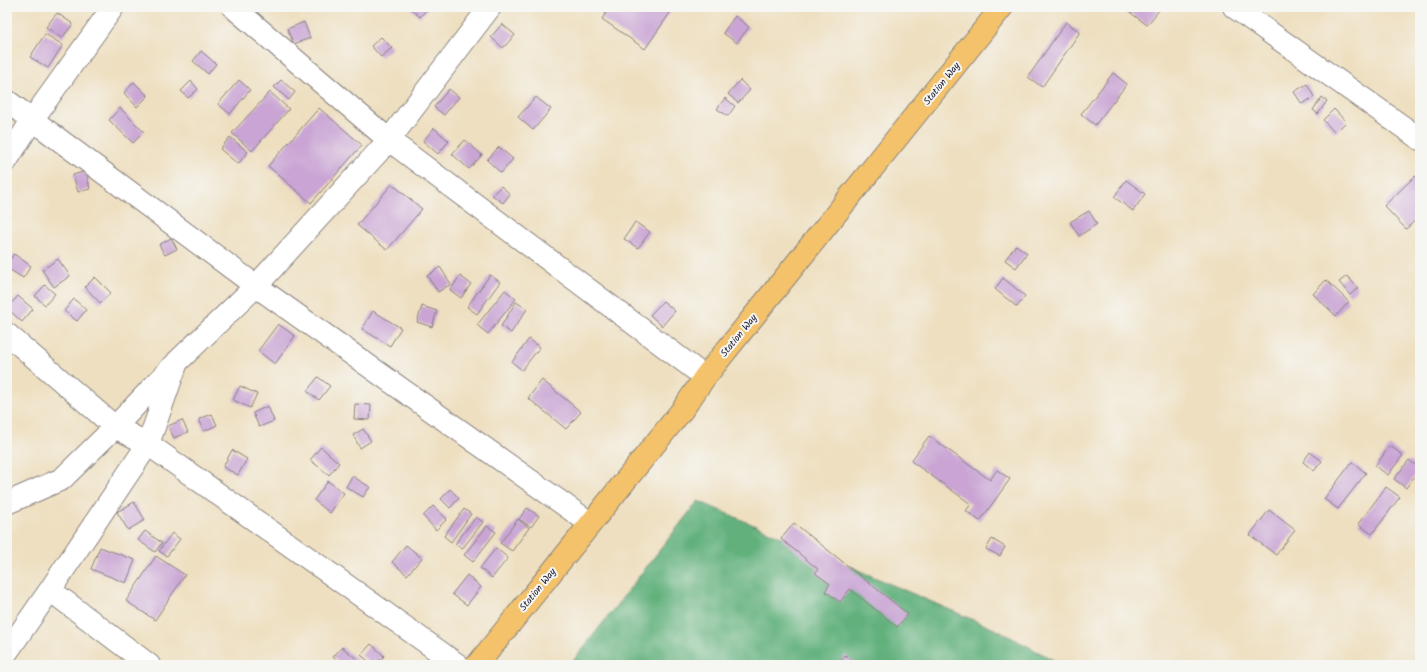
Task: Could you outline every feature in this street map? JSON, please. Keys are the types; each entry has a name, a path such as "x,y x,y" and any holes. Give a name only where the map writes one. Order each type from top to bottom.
{"main road":[{"name":"Station Way","path":"477,665 683,409 705,377 1002,7"}],"street":[{"path":"7,160 32,120 113,7"},
{"path":"233,7 389,140 705,377"},
{"path":"7,503 62,479 115,427 177,362 256,286 389,140 490,7"},
{"path":"1234,7 1420,139"},
{"path":"7,101 256,286 590,523"},
{"path":"7,334 115,427 148,444 458,665"},
{"path":"7,652 148,444 177,362"},
{"path":"50,590 149,665"}],"green space":[{"path":"698,501 999,631 1063,665 570,665"}],"building":[{"path":"413,7 429,7 420,17 411,9"},
{"path":"610,7 674,7 645,49 602,19"},
{"path":"1123,7 1157,7 1160,9 1147,25"},
{"path":"57,13 73,24 62,38 46,27"},
{"path":"735,16 749,27 737,43 723,33"},
{"path":"304,22 310,38 294,44 287,29"},
{"path":"1066,22 1080,32 1042,87 1028,77"},
{"path":"502,24 515,35 503,48 491,37"},
{"path":"45,34 63,45 48,68 30,57"},
{"path":"381,37 392,48 381,57 371,46"},
{"path":"201,51 216,64 208,74 193,61"},
{"path":"1113,73 1127,84 1095,125 1081,114"},
{"path":"239,80 250,90 230,114 218,104"},
{"path":"281,80 295,92 289,100 274,87"},
{"path":"740,80 750,90 738,103 728,94"},
{"path":"191,81 198,89 188,98 181,91"},
{"path":"134,82 148,96 137,107 124,93"},
{"path":"1307,84 1314,97 1302,104 1294,92"},
{"path":"449,89 459,97 444,115 434,107"},
{"path":"270,92 289,109 252,151 232,133"},
{"path":"536,97 551,109 533,130 518,117"},
{"path":"1322,97 1327,101 1318,114 1313,110"},
{"path":"725,98 735,106 728,116 717,109"},
{"path":"120,108 144,132 133,143 109,120"},
{"path":"319,108 362,145 311,203 268,166"},
{"path":"1334,109 1346,122 1335,133 1323,120"},
{"path":"434,128 449,141 438,154 423,141"},
{"path":"230,137 248,152 238,164 220,149"},
{"path":"465,140 482,155 469,169 452,154"},
{"path":"499,147 513,159 501,173 487,160"},
{"path":"86,171 90,189 78,192 73,175"},
{"path":"1415,176 1420,182 1420,216 1406,229 1384,206"},
{"path":"1126,180 1145,194 1133,211 1114,197"},
{"path":"392,184 422,209 387,250 357,225"},
{"path":"501,186 510,194 503,203 492,195"},
{"path":"1089,211 1097,224 1079,236 1070,222"},
{"path":"635,222 650,232 638,248 624,239"},
{"path":"171,238 177,249 165,255 159,245"},
{"path":"1016,245 1027,253 1016,268 1005,260"},
{"path":"14,254 31,266 23,278 7,268 7,264"},
{"path":"58,259 70,276 54,287 42,270"},
{"path":"440,267 451,284 438,292 427,276"},
{"path":"490,275 500,282 477,314 467,307"},
{"path":"460,276 471,284 461,298 450,290"},
{"path":"1347,276 1358,288 1350,295 1339,282"},
{"path":"95,277 111,293 100,303 85,287"},
{"path":"1003,278 1025,296 1017,307 995,289"},
{"path":"1326,280 1349,302 1336,316 1313,294"},
{"path":"45,285 55,294 45,305 35,296"},
{"path":"505,290 516,299 488,334 477,325"},
{"path":"18,296 33,309 22,322 7,308"},
{"path":"74,299 86,310 77,321 64,311"},
{"path":"663,301 675,311 662,326 650,315"},
{"path":"516,302 527,309 511,333 501,326"},
{"path":"422,306 437,311 432,327 417,322"},
{"path":"373,311 401,328 390,346 362,329"},
{"path":"278,324 295,336 275,364 258,351"},
{"path":"529,339 540,347 522,370 512,362"},
{"path":"318,377 330,386 319,400 307,391"},
{"path":"542,380 581,412 566,429 528,398"},
{"path":"240,386 257,394 250,408 233,400"},
{"path":"355,404 371,405 370,420 354,419"},
{"path":"268,406 274,421 259,427 253,413"},
{"path":"212,414 217,425 204,431 199,419"},
{"path":"182,420 188,432 174,438 168,426"},
{"path":"363,429 371,441 360,448 353,435"},
{"path":"929,436 990,480 997,470 1010,479 980,521 966,511 971,504 911,461"},
{"path":"1390,446 1403,455 1388,475 1375,466"},
{"path":"321,447 339,463 329,475 310,460"},
{"path":"232,450 247,459 238,475 223,467"},
{"path":"1310,452 1322,461 1314,471 1303,462"},
{"path":"1409,460 1420,469 1406,488 1394,479"},
{"path":"1352,462 1366,473 1338,509 1324,499"},
{"path":"352,476 370,487 363,497 346,487"},
{"path":"328,481 344,493 330,513 314,500"},
{"path":"1386,487 1400,497 1372,534 1358,524"},
{"path":"450,489 459,498 450,508 441,499"},
{"path":"134,502 145,520 128,530 117,512"},
{"path":"433,506 447,519 436,530 423,516"},
{"path":"527,508 539,516 531,527 519,519"},
{"path":"464,509 471,514 451,542 444,536"},
{"path":"1269,510 1295,530 1276,555 1250,535"},
{"path":"476,517 483,522 462,549 455,544"},
{"path":"518,519 529,528 512,551 500,543"},
{"path":"794,523 908,614 897,627 850,589 840,602 825,591 830,584 815,573 818,569 781,539"},
{"path":"487,526 496,532 473,562 464,555"},
{"path":"145,531 162,543 155,552 138,540"},
{"path":"172,533 180,539 167,556 159,551"},
{"path":"992,539 1005,547 1000,556 986,549"},
{"path":"406,545 422,558 407,575 392,562"},
{"path":"100,547 135,560 126,583 91,569"},
{"path":"496,548 508,558 492,578 480,568"},
{"path":"156,556 185,575 155,620 126,601"},
{"path":"467,575 481,587 467,605 452,594"},
{"path":"371,644 384,656 376,665 373,665 361,655"},
{"path":"342,647 357,659 352,665 342,665 333,657"},
{"path":"845,655 858,665 838,665"}]}
